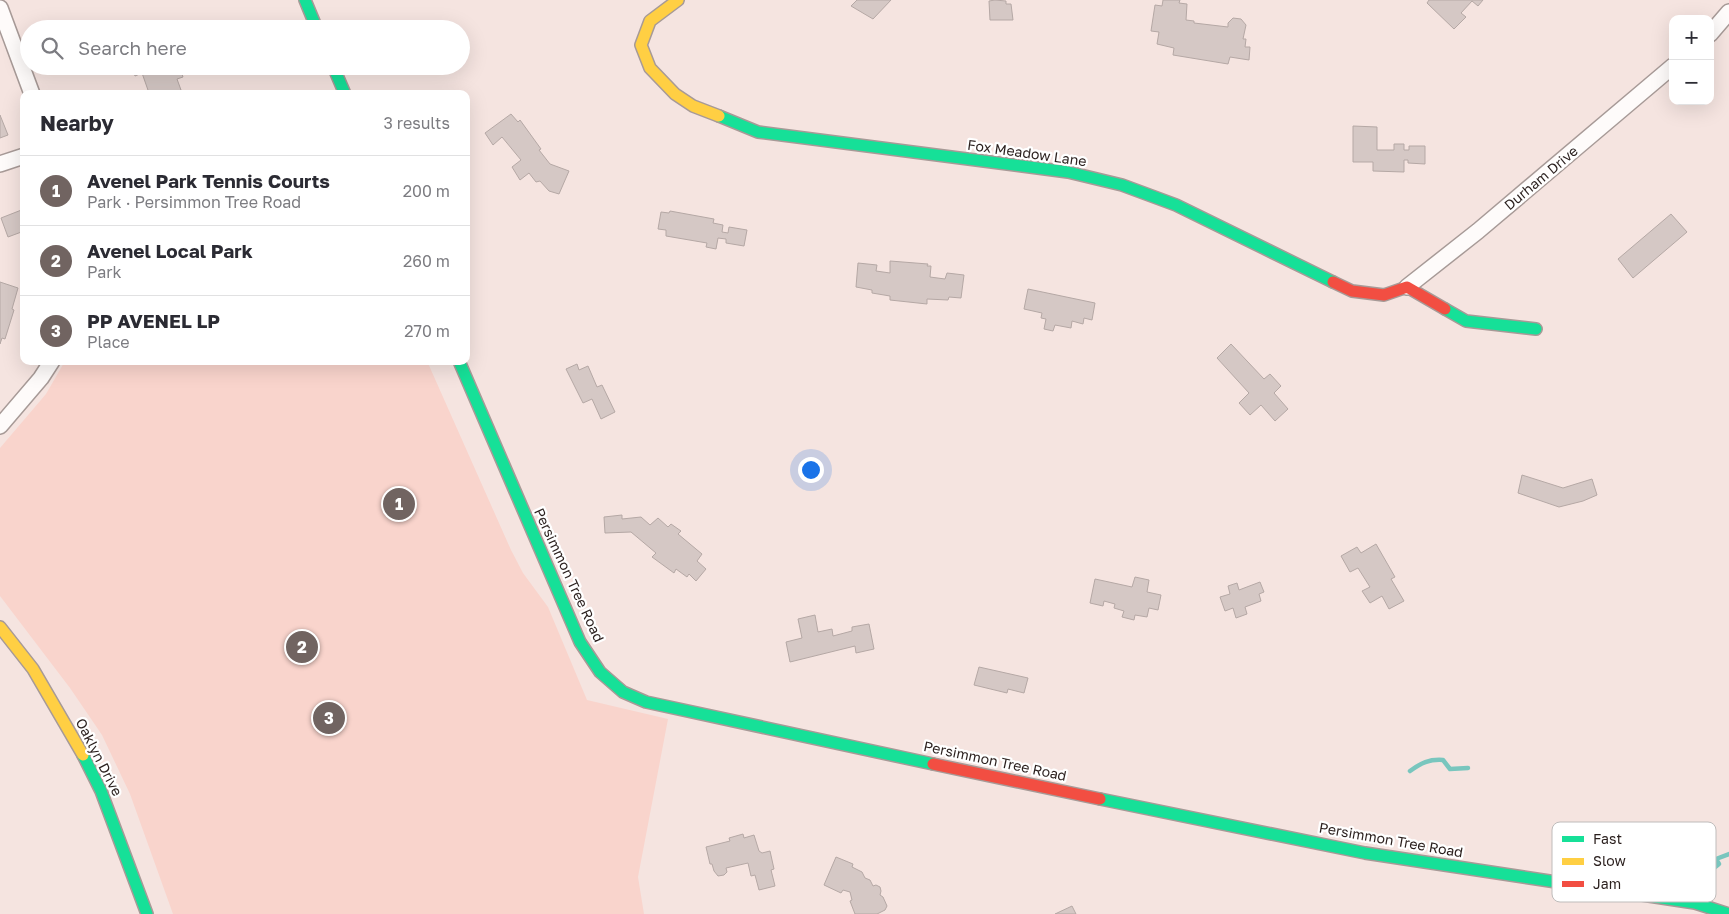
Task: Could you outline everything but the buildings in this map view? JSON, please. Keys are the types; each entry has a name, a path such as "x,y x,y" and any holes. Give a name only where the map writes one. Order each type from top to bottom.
{"main road":[{"path":"305,0 313,20"},
{"name":"Fox Meadow Lane","path":"678,0 650,21 642,45 650,68 675,94 693,106 758,132 1068,172 1122,185 1176,206 1352,291 1384,295 1407,286"},
{"path":"337,75 343,90"},
{"path":"1407,286 1466,321 1536,329"},
{"name":"Persimmon Tree Road","path":"461,365 580,642 600,672 623,692 646,702 989,776 1356,851 1552,881"},
{"name":"Oaklyn Drive","path":"0,627 33,669 85,758 101,790 130,863 147,914"},
{"name":"Persimmon Tree Road","path":"1688,902 1729,914"}],"street":[{"path":"0,8 20,62"},
{"path":"1714,29 1729,12"},
{"name":"Durham Drive","path":"1407,286 1478,230 1669,69"},
{"path":"25,75 31,90"},
{"path":"0,164 20,157"},
{"path":"0,426 41,378 49,365"}],"shaded area":[{"path":"63,365 429,365 511,550 523,573 548,607 587,700 668,719 638,877 644,914 173,914 130,794 102,735 70,688 0,596 0,448 46,394"}],"waterway":[{"path":"1410,771 1425,762 1433,760 1443,760 1450,769 1468,768"},
{"path":"1716,859 1729,854"},
{"path":"1716,859 1719,864 1716,866"}],"traffic: fast":[{"path":"305,0 313,20"},
{"path":"337,75 343,90"},
{"path":"719,116 758,132 1068,172 1122,185 1176,205 1333,282"},
{"path":"1445,309 1466,321 1536,329"},
{"path":"461,365 580,642 600,672 623,692 646,702 933,764"},
{"path":"83,755 101,791 147,914"},
{"path":"1100,799 1365,853 1552,881"},
{"path":"1688,902 1729,914"}],"traffic: slow":[{"path":"678,0 650,21 641,45 650,68 675,94 693,106 719,116"},
{"path":"0,627 33,669 83,755"}],"traffic: jam":[{"path":"1333,282 1352,291 1384,295 1407,287 1445,309"},
{"path":"933,764 1100,799"}],"place":[{"name":"Avenel Park Tennis Courts","path":"399,504"},
{"name":"Avenel Local Park","path":"302,647"},
{"name":"PP AVENEL LP","path":"329,718"}]}
